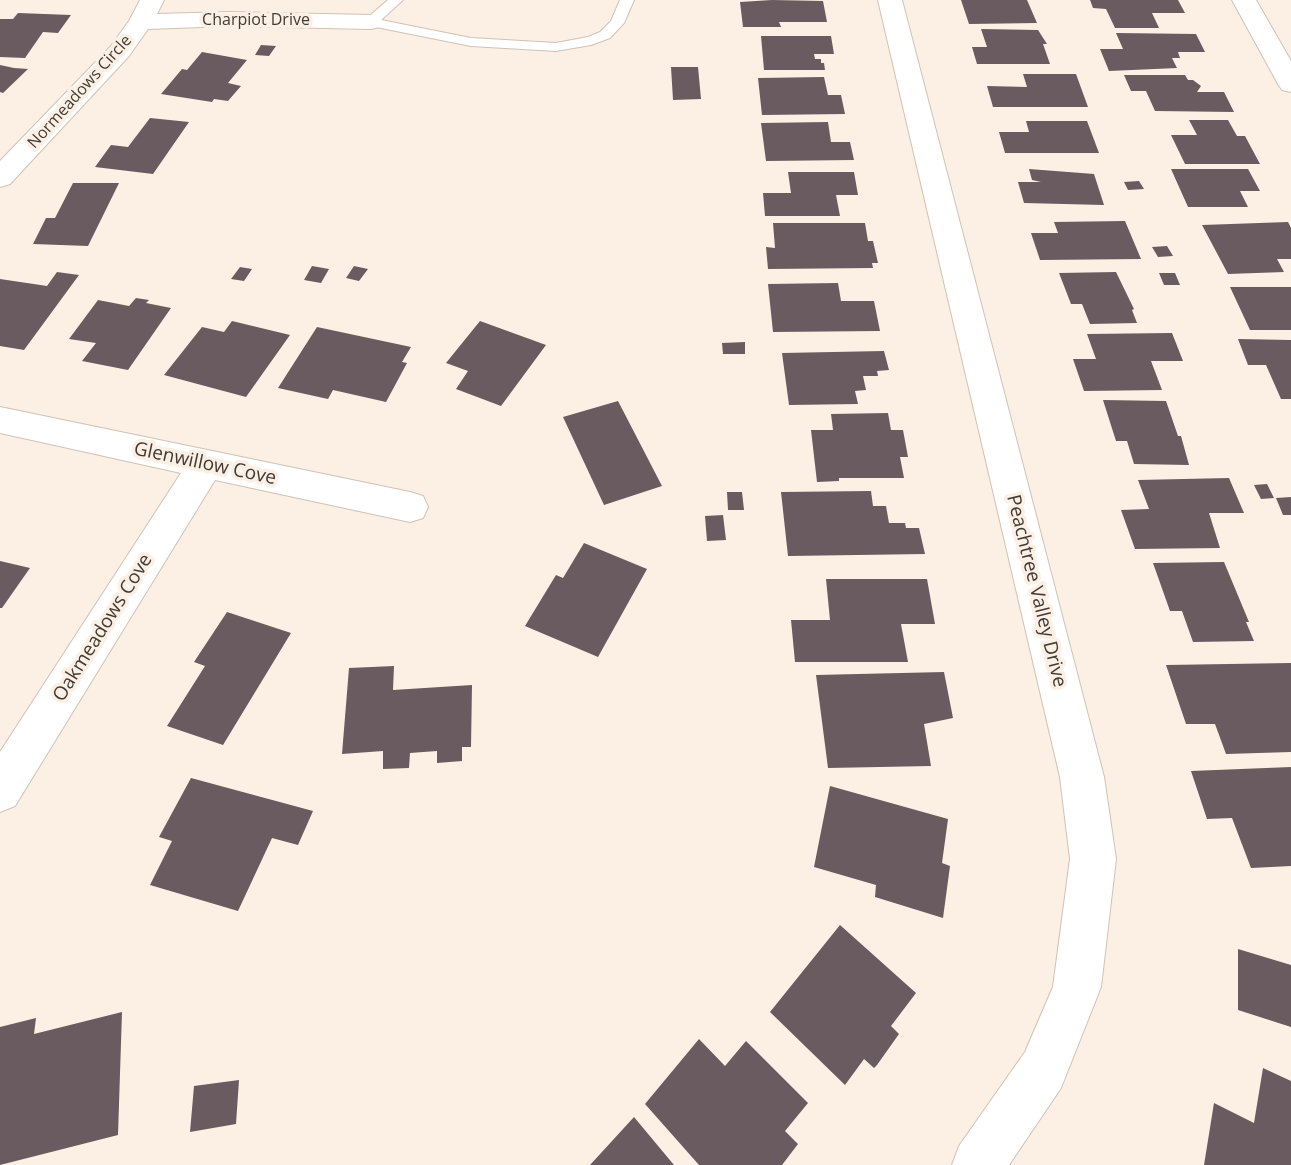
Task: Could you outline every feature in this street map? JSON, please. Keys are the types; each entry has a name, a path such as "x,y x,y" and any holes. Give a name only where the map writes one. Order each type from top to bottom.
{"street":[{"name":"Peachtree Valley Drive","path":"890,0 1082,777 1093,859 1077,987 1044,1070 978,1165"},
{"path":"1244,0 1291,84"},
{"name":"Charpiot Drive","path":"147,11 229,19 370,22"},
{"name":"Normeadows Circle","path":"0,178 120,51 147,11"},
{"name":"Glenwillow Cove","path":"0,420 410,507"},
{"name":"Oakmeadows Cove","path":"0,792 206,464"}],"lane":[{"path":"370,22 396,0"},
{"path":"370,22 471,41 556,47 591,41 604,35 617,23 627,0"}],"building":[{"path":"961,0 1027,0 1037,23 969,24"},
{"path":"1090,0 1178,0 1185,13 1152,13 1159,28 1115,28 1106,9 1093,8"},
{"path":"823,1 827,22 779,22 781,27 743,27 740,2"},
{"path":"18,13 71,15 58,33 43,32 25,58 0,57 0,19 13,19"},
{"path":"981,29 1038,30 1047,44 1043,44 1050,64 977,64 972,47 987,47"},
{"path":"1116,33 1196,34 1205,52 1178,52 1180,58 1172,58 1177,68 1109,71 1100,49 1123,49"},
{"path":"761,36 831,36 834,54 814,54 815,59 821,59 821,63 824,63 825,70 764,70"},
{"path":"261,45 276,46 269,56 255,55"},
{"path":"202,52 247,60 228,83 241,86 228,101 214,99 212,102 161,94 182,69 187,70"},
{"path":"0,65 28,69 3,93 0,92"},
{"path":"671,67 698,67 701,99 673,100"},
{"path":"1023,74 1076,74 1088,107 993,107 987,86 1027,87"},
{"path":"1124,75 1185,75 1188,80 1201,86 1197,92 1224,92 1234,112 1155,111 1146,91 1131,91"},
{"path":"824,77 828,95 841,95 845,114 762,115 758,78"},
{"path":"150,118 189,122 153,174 95,167 111,145 128,147"},
{"path":"1189,120 1228,120 1237,136 1245,136 1260,164 1185,164 1171,135 1197,135"},
{"path":"1026,121 1087,121 1099,153 1005,153 999,132 1029,132"},
{"path":"828,122 831,142 850,142 854,160 766,161 761,123"},
{"path":"1029,169 1094,174 1104,205 1024,203 1018,182 1041,182 1032,180"},
{"path":"1171,169 1248,169 1260,191 1240,191 1248,207 1188,207"},
{"path":"788,172 854,172 858,195 836,195 840,216 765,216 763,193 791,193"},
{"path":"1139,181 1144,189 1128,190 1124,182"},
{"path":"73,183 119,183 88,246 33,244 46,218 55,218"},
{"path":"1125,221 1141,259 1040,260 1031,233 1058,233 1054,222"},
{"path":"1288,222 1291,228 1291,259 1277,259 1284,272 1228,274 1202,225"},
{"path":"773,223 865,223 868,241 873,241 878,263 872,263 873,268 768,269 766,247 775,248"},
{"path":"1167,246 1173,256 1158,257 1152,247"},
{"path":"312,266 329,269 321,283 304,280"},
{"path":"354,266 368,269 359,281 346,278"},
{"path":"240,267 252,269 244,281 231,279"},
{"path":"57,272 79,275 24,350 0,346 0,279 47,286"},
{"path":"1116,272 1134,309 1132,310 1137,323 1090,324 1082,304 1071,304 1059,273"},
{"path":"1159,273 1175,273 1180,285 1164,285"},
{"path":"838,283 841,301 874,301 880,331 773,332 768,284"},
{"path":"1230,287 1291,287 1291,330 1250,330"},
{"path":"136,298 171,308 128,370 82,361 96,343 69,339 98,300 129,306"},
{"path":"232,321 290,335 246,397 164,375 202,327 224,332"},
{"path":"480,321 546,345 501,406 456,389 468,371 446,363"},
{"path":"317,327 411,347 402,362 407,363 386,402 333,390 328,399 278,388"},
{"path":"1172,333 1183,361 1151,361 1162,390 1084,391 1073,359 1096,359 1087,334"},
{"path":"1238,339 1291,340 1291,399 1281,399 1266,365 1248,365"},
{"path":"745,342 745,354 723,354 722,343"},
{"path":"884,351 889,370 877,371 878,376 863,376 866,390 855,391 858,404 789,405 782,353"},
{"path":"1103,400 1166,401 1178,436 1181,436 1189,465 1134,464 1127,441 1116,441"},
{"path":"618,401 662,486 604,505 563,417"},
{"path":"888,413 891,430 903,430 908,457 900,457 904,478 839,478 839,481 817,482 811,430 833,430 831,414"},
{"path":"1229,478 1244,513 1209,513 1220,548 1135,549 1121,510 1149,509 1138,480"},
{"path":"1267,484 1274,498 1261,499 1254,485"},
{"path":"871,491 873,506 886,506 889,523 905,523 906,528 919,528 925,554 788,556 781,492"},
{"path":"727,492 742,492 744,510 728,510"},
{"path":"1291,497 1291,515 1283,515 1276,498"},
{"path":"723,515 726,540 707,541 705,516"},
{"path":"584,543 647,569 598,657 525,626 556,575 563,578"},
{"path":"0,561 30,568 2,608 0,608"},
{"path":"1224,562 1254,641 1193,642 1182,611 1170,611 1153,563"},
{"path":"826,579 927,579 935,624 901,624 908,662 795,662 791,620 830,620"},
{"path":"227,612 291,633 223,745 167,726 205,666 194,662"},
{"path":"1291,663 1291,752 1226,754 1215,724 1186,724 1166,665"},
{"path":"394,666 393,690 472,685 471,747 462,747 462,761 437,763 437,751 410,753 409,768 383,769 383,751 342,754 349,668"},
{"path":"944,672 953,718 924,724 931,766 828,768 816,675"},
{"path":"1291,767 1291,866 1251,868 1232,818 1207,819 1191,771"},
{"path":"191,778 313,811 298,845 272,838 238,911 150,885 172,841 159,837"},
{"path":"830,786 948,819 942,863 950,866 943,918 875,897 876,885 814,867"},
{"path":"840,925 916,993 891,1026 899,1034 877,1065 874,1068 864,1059 845,1085 770,1012"},
{"path":"1238,949 1291,965 1291,1027 1238,1010"},
{"path":"122,1012 118,1135 0,1165 0,1027 36,1018 34,1034"},
{"path":"699,1039 725,1066 746,1041 808,1103 785,1131 798,1144 782,1165 699,1165 645,1104"},
{"path":"1263,1068 1291,1081 1291,1165 1204,1165 1214,1103 1254,1123"},
{"path":"239,1080 236,1124 190,1132 194,1086"},
{"path":"634,1117 674,1165 590,1165"}]}
